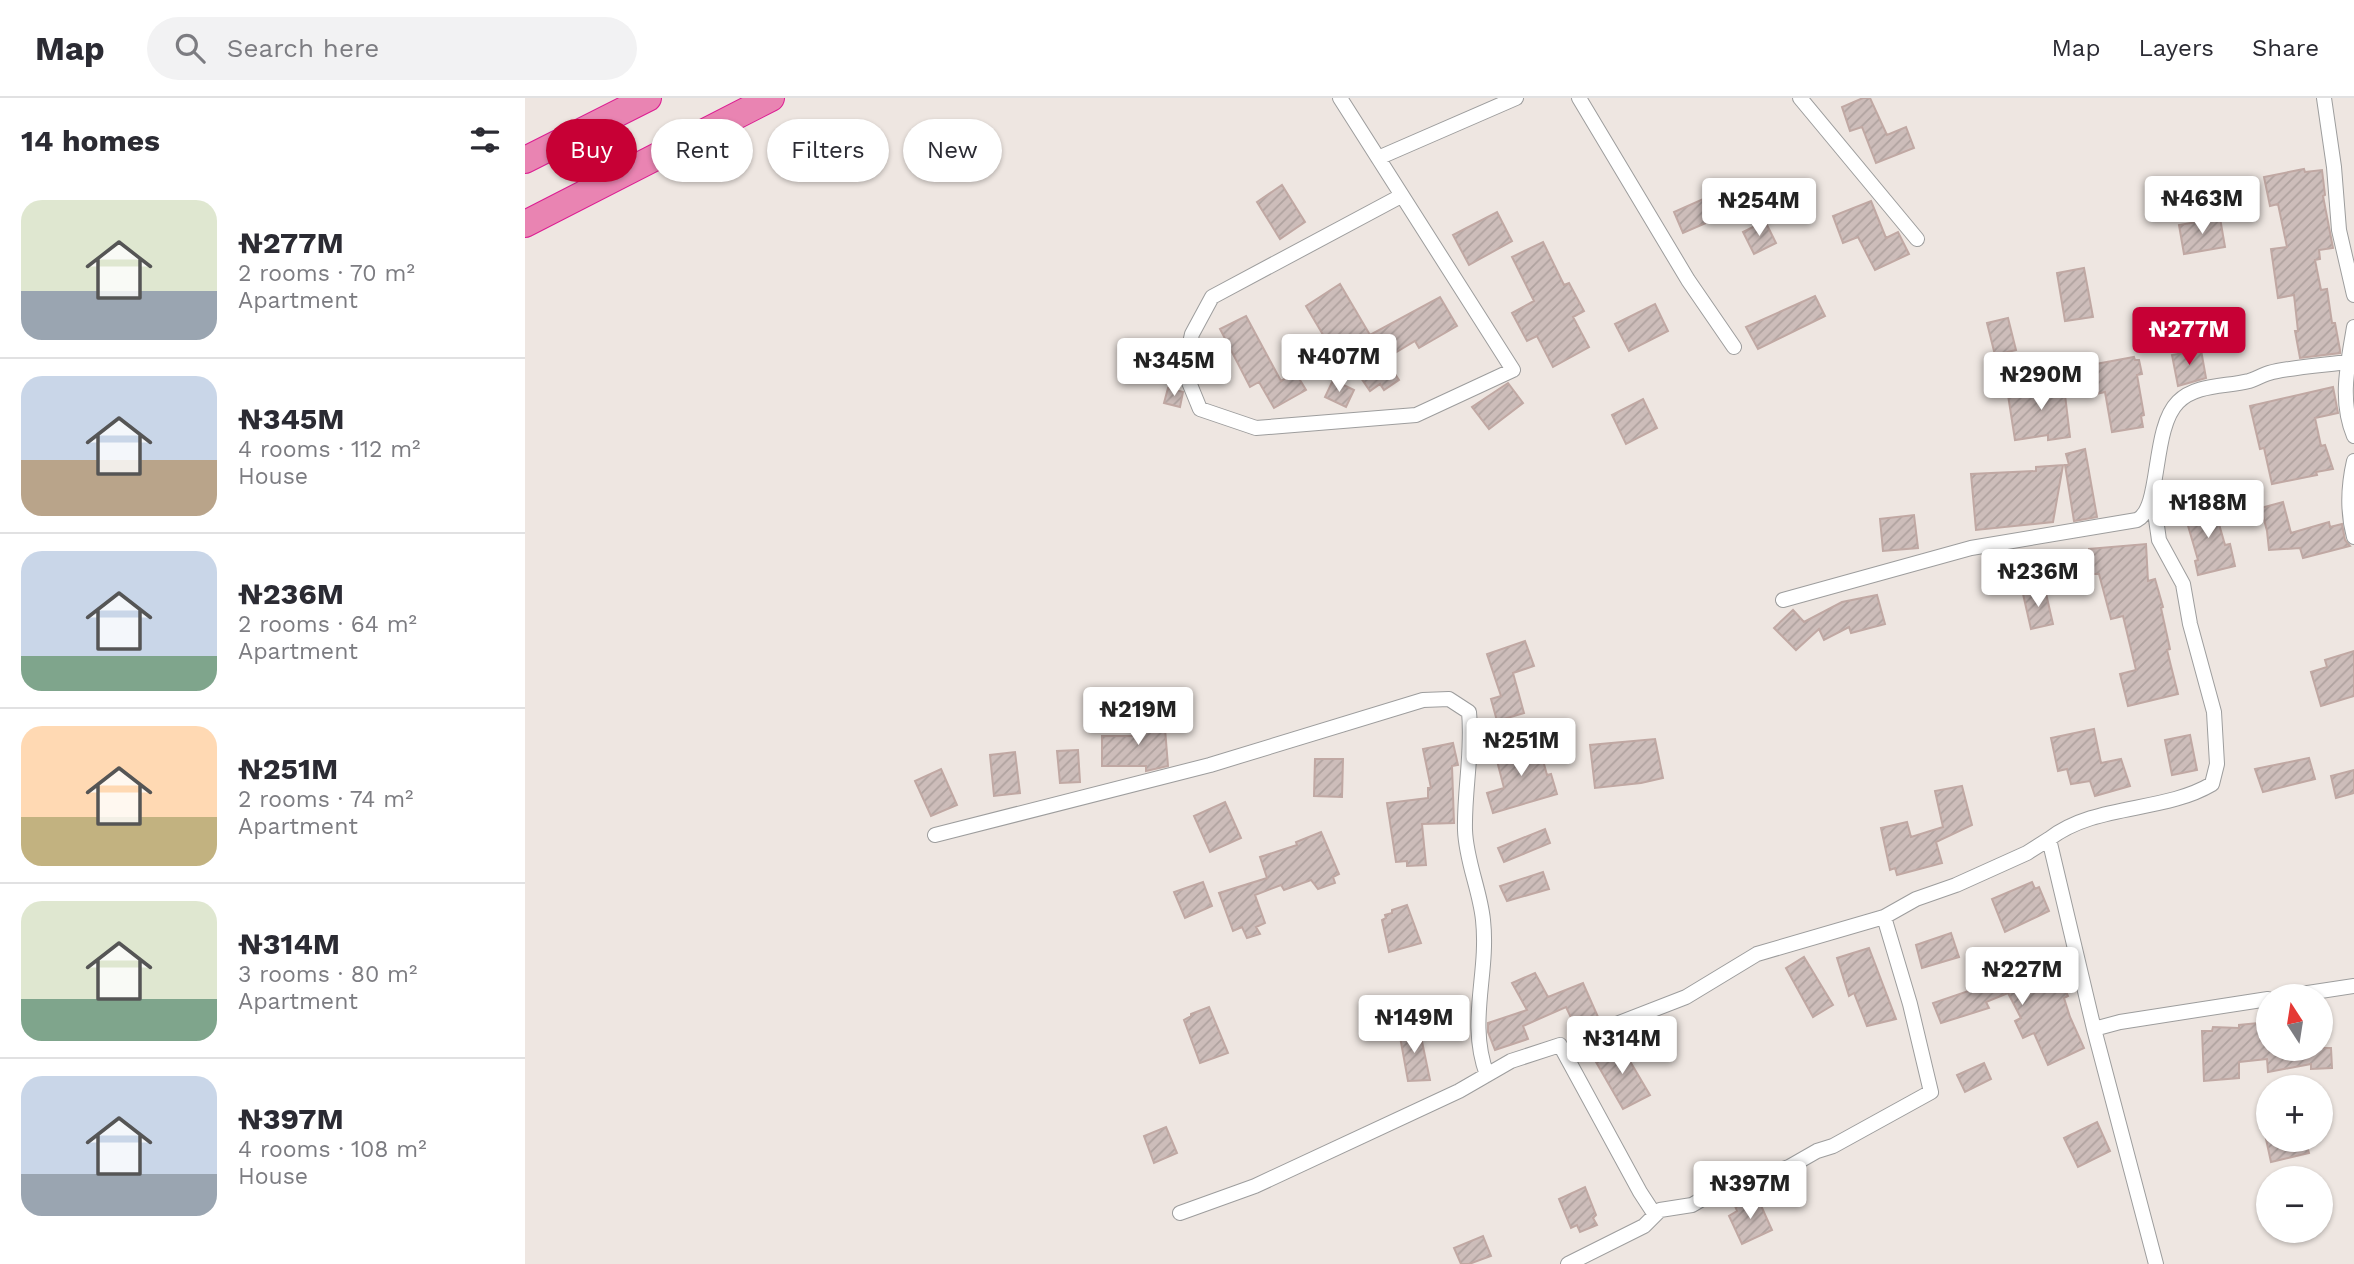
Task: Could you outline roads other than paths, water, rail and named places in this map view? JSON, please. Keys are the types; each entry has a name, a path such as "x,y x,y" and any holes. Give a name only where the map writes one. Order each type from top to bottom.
{"highway":[{"path":"525,160 648,98"},
{"path":"525,224 771,98"}],"street":[{"path":"1340,98 1513,370 1416,415 1256,428 1200,409 1184,370 1192,334 1212,297 1401,196"},
{"path":"1378,158 1493,102 1517,98"},
{"path":"1580,98 1688,280 1734,347"},
{"path":"1800,98 1917,239"},
{"path":"2324,98 2334,167 2339,230 2354,296"},
{"path":"2354,327 2345,397 2346,413 2354,436"},
{"path":"1783,600 1971,548 2137,520 2144,517 2147,511 2161,436 2169,414 2186,396 2197,390 2250,380 2269,373 2348,362"},
{"path":"2354,461 2349,482 2354,537"},
{"path":"1583,1037 1686,997 1756,954 1884,917 1916,899 1956,885 2027,853 2061,829 2089,819 2194,795 2213,784 2217,764 2214,712 2190,624 2183,584 2159,540 2152,490"},
{"path":"935,835 1210,765 1423,700 1449,699 1469,712 1465,832 1483,920 1483,966 1477,1019 1479,1055 1487,1075"},
{"path":"2049,839 2094,1029 2156,1264"},
{"path":"1567,1264 1644,1226 1660,1210 1692,1205 1726,1185 1762,1170 1777,1171 1789,1167 1931,1092 1910,1004 1884,917"},
{"path":"2333,989 2354,986"},
{"path":"2094,1029 2120,1021 2256,1001"},
{"path":"1180,1213 1255,1186 1459,1091 1511,1061 1560,1045 1655,1215"}]}
